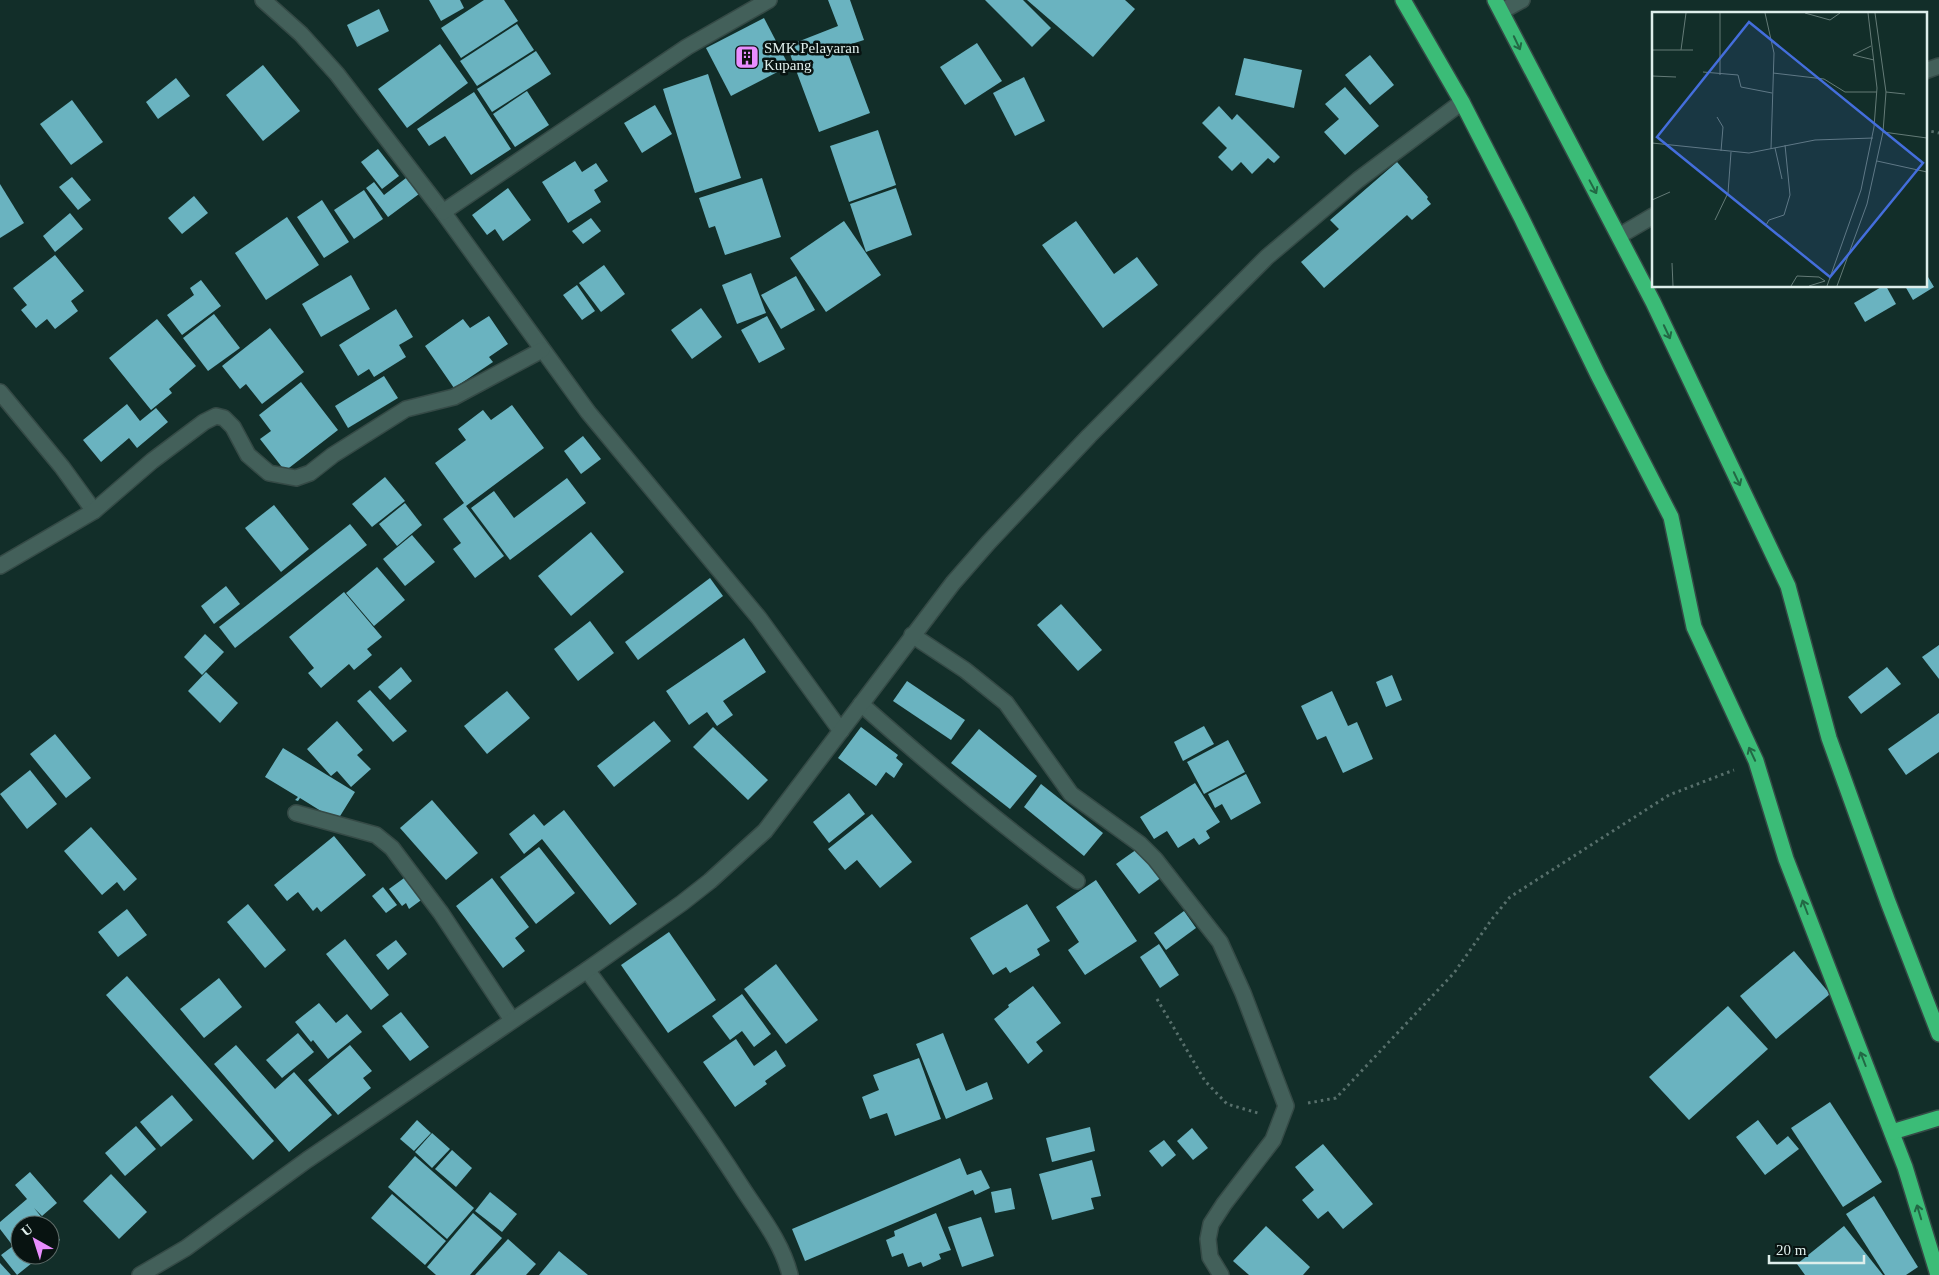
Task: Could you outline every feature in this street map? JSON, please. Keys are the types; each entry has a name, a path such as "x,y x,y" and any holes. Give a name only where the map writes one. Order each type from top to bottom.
{"highway":[{"path":"1404,0 1462,102 1671,517 1694,627 1756,761 1786,859 1905,1167 1938,1275"},
{"path":"1499,6 1527,64 1653,302 1788,586 1829,738 1888,902 1939,1034"},
{"path":"1892,1132 1939,1118"}],"street":[{"path":"263,0 301,34 337,74 443,212 588,412 759,618 842,731"},
{"path":"443,212 686,47 769,0"},
{"path":"1499,6 1522,0"},
{"path":"1926,71 1939,66"},
{"path":"140,1275 186,1248 307,1160 587,970 682,903 765,831 953,582 1089,436 1266,257 1358,180 1462,102"},
{"path":"1618,236 1652,217"},
{"path":"0,566 94,511 152,461 204,422 216,416 224,418 233,427 248,455 269,473 296,478 310,474 333,455 406,409 454,397 542,350"},
{"path":"0,392 62,467 94,511"},
{"path":"912,635 965,670 1006,703 1071,794 1140,844 1155,859 1220,942 1243,993 1286,1106 1273,1140 1211,1224 1208,1239 1210,1257 1221,1275"},
{"path":"861,704 927,762 1030,847 1077,881"},
{"path":"296,813 376,835 392,848 441,913 512,1020"},
{"path":"587,970 710,1139 772,1234 787,1263 790,1275"}],"path":[{"path":"1926,130 1939,133"},
{"path":"1157,999 1205,1081 1227,1104 1257,1113 1336,1098 1454,973 1510,897 1669,795 1756,761"}],"building":[{"path":"429,0 460,0 464,8 441,21"},
{"path":"484,0 504,0 518,21 461,58 441,28"},
{"path":"828,0 850,0 864,40 845,46 870,113 819,132 787,46 838,26"},
{"path":"985,0 1023,0 1051,28 1032,47"},
{"path":"1027,0 1125,0 1135,9 1093,57"},
{"path":"379,9 389,31 357,47 347,25"},
{"name":"SMK Pelayaran Kupang","path":"764,18 789,66 731,96 706,48"},
{"path":"517,24 534,50 477,86 460,61"},
{"path":"977,43 1002,81 965,105 940,67"},
{"path":"440,44 468,83 407,128 378,89"},
{"path":"536,51 551,74 492,112 477,89"},
{"path":"1370,55 1394,85 1370,105 1345,75"},
{"path":"1244,58 1302,70 1294,108 1235,95"},
{"path":"263,65 300,111 263,141 226,95"},
{"path":"708,74 741,178 695,193 663,89"},
{"path":"1024,77 1045,121 1015,136 993,93"},
{"path":"176,78 190,96 158,119 146,102"},
{"path":"1345,87 1379,126 1345,155 1324,132 1339,119 1325,104"},
{"path":"527,91 549,125 515,147 493,114"},
{"path":"474,92 511,149 471,175 445,136 429,146 417,129"},
{"path":"72,100 103,142 71,165 40,124"},
{"path":"655,105 672,134 642,153 624,123"},
{"path":"1219,106 1232,120 1237,114 1280,157 1274,163 1268,158 1252,174 1241,162 1232,171 1218,157 1227,148 1202,123"},
{"path":"878,130 896,185 849,202 830,146"},
{"path":"378,149 399,176 382,189 361,162"},
{"path":"575,161 582,172 596,163 608,181 594,190 601,202 568,223 542,182"},
{"path":"1397,162 1428,197 1427,199 1431,204 1412,220 1407,215 1324,288 1301,262 1339,229 1330,220"},
{"path":"72,177 91,200 78,210 59,187"},
{"path":"406,178 419,194 388,217 366,188 374,182 384,195"},
{"path":"762,178 781,237 725,255 715,226 709,228 699,198"},
{"path":"0,184 24,223 0,238"},
{"path":"508,188 531,220 503,241 495,229 487,235 472,215"},
{"path":"896,188 912,235 866,252 850,204"},
{"path":"364,190 383,219 354,239 334,210"},
{"path":"194,196 208,213 182,234 168,218"},
{"path":"322,200 349,242 324,258 297,217"},
{"path":"70,213 83,229 55,252 43,236"},
{"path":"287,217 319,265 266,300 235,253"},
{"path":"591,218 601,231 583,244 572,231"},
{"path":"844,221 881,275 826,312 790,258"},
{"path":"1076,221 1114,274 1137,257 1158,285 1103,328 1042,245"},
{"path":"55,255 84,291 71,301 78,311 55,329 47,319 36,328 21,310 27,305 13,288"},
{"path":"604,265 625,294 601,312 579,283"},
{"path":"751,273 766,313 737,324 722,285"},
{"path":"1926,274 1934,287 1913,300 1906,288 1926,288"},
{"path":"351,275 370,309 321,337 302,304"},
{"path":"796,276 815,310 781,329 761,295"},
{"path":"201,280 221,306 182,335 167,315 194,295 190,288"},
{"path":"577,285 595,311 582,320 563,295"},
{"path":"1880,288 1887,288 1896,304 1865,322 1854,303"},
{"path":"701,308 722,337 692,359 671,330"},
{"path":"396,309 413,337 399,345 406,357 374,377 369,369 358,376 339,345"},
{"path":"214,314 240,348 208,371 183,338"},
{"path":"489,316 508,344 489,357 493,362 454,388 425,346 463,319 470,328"},
{"path":"767,316 785,349 759,363 741,330"},
{"path":"157,319 196,366 169,389 172,393 151,410 109,358"},
{"path":"270,328 304,372 262,404 246,384 240,389 222,366"},
{"path":"384,376 398,398 348,428 335,406"},
{"path":"301,382 338,430 285,471 260,439 271,431 259,415"},
{"path":"127,404 140,421 156,408 168,422 137,448 129,438 101,462 83,440"},
{"path":"512,405 544,448 466,506 504,556 475,578 453,549 461,543 443,519 464,503 435,463 466,440 458,429 483,410 491,420"},
{"path":"583,436 601,459 581,474 564,451"},
{"path":"385,477 405,501 372,527 352,504"},
{"path":"567,478 586,503 510,560 471,508 494,491 514,518"},
{"path":"405,503 422,525 397,546 379,524"},
{"path":"274,505 309,549 281,572 245,528"},
{"path":"350,524 367,545 235,648 219,627"},
{"path":"591,532 624,572 571,616 538,576"},
{"path":"412,535 435,562 405,586 383,559"},
{"path":"377,567 405,600 374,626 346,593"},
{"path":"710,578 723,596 638,660 625,642"},
{"path":"226,586 240,604 214,624 201,606"},
{"path":"344,592 382,637 367,649 372,655 354,670 349,664 321,688 308,673 314,668 289,637"},
{"path":"1061,604 1102,650 1078,671 1037,625"},
{"path":"590,621 614,653 578,681 554,649"},
{"path":"205,634 224,652 202,675 184,657"},
{"path":"744,638 766,672 723,701 733,715 717,726 707,712 689,725 666,691"},
{"path":"1939,645 1939,679 1922,657"},
{"path":"401,667 412,681 390,700 378,687"},
{"path":"1887,667 1901,684 1861,714 1848,697"},
{"path":"206,672 238,703 220,723 188,691"},
{"path":"1392,675 1402,700 1386,707 1376,682"},
{"path":"907,681 965,720 951,740 893,701"},
{"path":"370,690 407,731 393,742 357,701"},
{"path":"507,691 530,718 487,754 464,726"},
{"path":"1332,691 1348,726 1357,722 1373,759 1343,773 1326,736 1317,740 1301,706"},
{"path":"1939,713 1939,752 1906,775 1888,749"},
{"path":"337,721 363,750 357,755 371,769 351,787 337,771 331,776 307,749"},
{"path":"654,721 671,741 614,787 597,766"},
{"path":"1204,726 1214,744 1183,761 1174,742"},
{"path":"713,727 768,780 748,800 693,747"},
{"path":"861,727 898,755 896,758 903,764 894,778 886,772 876,786 838,758"},
{"path":"979,729 1037,776 1010,809 951,763"},
{"path":"55,734 91,778 66,798 30,754"},
{"path":"1228,740 1245,772 1204,794 1187,762"},
{"path":"283,748 355,792 337,821 300,798 298,801 295,800 298,797 265,777"},
{"path":"30,770 57,804 27,829 0,794"},
{"path":"1246,774 1261,803 1231,820 1222,804 1215,808 1208,794"},
{"path":"1195,783 1220,822 1206,831 1210,838 1199,845 1194,838 1178,848 1167,831 1154,839 1140,817"},
{"path":"1041,784 1103,833 1084,856 1024,807"},
{"path":"849,793 865,814 829,843 813,822"},
{"path":"432,800 478,853 446,880 400,828"},
{"path":"564,810 637,904 610,925 542,839 524,854 509,834 534,814 544,826"},
{"path":"872,814 912,862 880,888 857,860 845,870 828,849"},
{"path":"91,827 137,879 124,891 117,882 102,895 64,851"},
{"path":"334,836 366,875 321,912 317,907 313,911 298,892 287,901 274,885"},
{"path":"539,847 575,893 536,924 500,877"},
{"path":"1140,847 1162,877 1139,894 1116,864"},
{"path":"411,873 424,898 409,909 406,903 402,906 389,889"},
{"path":"492,878 529,927 515,938 525,951 503,968 456,906"},
{"path":"1096,880 1137,941 1085,975 1068,950 1079,942 1056,907"},
{"path":"383,887 397,905 386,913 372,896"},
{"path":"248,904 286,950 265,968 227,922"},
{"path":"1027,904 1050,941 1037,949 1040,955 1010,973 1006,967 993,975 970,938"},
{"path":"127,909 147,935 118,957 98,932"},
{"path":"1184,911 1196,928 1166,950 1154,933"},
{"path":"669,932 716,1000 668,1033 621,965"},
{"path":"345,939 389,995 371,1010 326,954"},
{"path":"396,940 407,954 388,970 376,955"},
{"path":"1159,944 1179,975 1160,988 1140,957"},
{"path":"1794,951 1830,994 1776,1039 1740,996"},
{"path":"776,964 818,1020 786,1044 744,989"},
{"path":"127,976 274,1141 253,1160 106,995"},
{"path":"219,978 242,1007 204,1038 180,1009"},
{"path":"1033,986 1061,1023 1036,1042 1043,1051 1028,1064 994,1019 1009,1007 1008,1005"},
{"path":"742,994 771,1034 754,1047 742,1031 730,1040 712,1016"},
{"path":"319,1003 336,1023 347,1014 362,1032 328,1059 295,1022"},
{"path":"1728,1006 1768,1049 1689,1120 1649,1077"},
{"path":"401,1012 429,1047 410,1061 382,1026"},
{"path":"298,1033 314,1052 282,1078 266,1060"},
{"path":"943,1033 966,1091 987,1082 993,1099 946,1119 916,1044"},
{"path":"736,1039 754,1066 776,1050 786,1066 765,1081 767,1084 735,1107 703,1062"},
{"path":"236,1045 275,1089 294,1072 332,1115 289,1152 214,1064"},
{"path":"350,1045 372,1071 363,1078 371,1088 338,1115 308,1080"},
{"path":"919,1058 941,1119 895,1136 887,1113 870,1119 862,1097 879,1090 873,1075"},
{"path":"172,1095 193,1120 161,1147 140,1122"},
{"path":"1830,1102 1882,1182 1843,1207 1791,1128"},
{"path":"417,1120 431,1133 414,1151 400,1139"},
{"path":"1758,1120 1777,1145 1788,1136 1799,1149 1765,1175 1736,1137"},
{"path":"136,1126 156,1149 125,1176 105,1153"},
{"path":"1090,1127 1095,1151 1052,1162 1046,1138"},
{"path":"1192,1128 1208,1148 1193,1160 1177,1141"},
{"path":"432,1133 450,1149 432,1168 415,1152"},
{"path":"1164,1140 1176,1155 1162,1167 1149,1151"},
{"path":"1323,1144 1373,1204 1343,1229 1328,1211 1318,1219 1302,1200 1314,1190 1295,1167"},
{"path":"452,1150 472,1168 456,1187 435,1169"},
{"path":"415,1156 474,1208 447,1239 388,1187"},
{"path":"960,1158 967,1175 981,1170 990,1188 975,1195 973,1190 805,1261 792,1229"},
{"path":"1092,1160 1101,1196 1091,1198 1094,1209 1052,1220 1039,1174"},
{"path":"30,1172 57,1203 43,1215 34,1208 40,1215 10,1215 10,1242 0,1229 0,1222 27,1199 15,1185"},
{"path":"111,1174 147,1212 119,1239 83,1201"},
{"path":"1011,1188 1015,1209 995,1213 991,1192"},
{"path":"490,1192 517,1214 502,1232 475,1211"},
{"path":"392,1194 446,1241 425,1265 371,1218"},
{"path":"1874,1196 1918,1267 1906,1275 1885,1275 1846,1214"},
{"path":"473,1213 502,1238 470,1275 436,1275 427,1267"},
{"path":"936,1213 951,1250 939,1254 941,1259 923,1267 921,1262 908,1267 903,1253 892,1257 886,1240 895,1236 894,1231"},
{"path":"981,1217 994,1256 962,1267 948,1227"},
{"path":"1266,1226 1310,1267 1303,1275 1249,1275 1233,1261"},
{"path":"1844,1226 1883,1275 1805,1275 1797,1264"},
{"path":"508,1239 536,1264 526,1275 475,1275"},
{"path":"10,1248 10,1265 30,1265 17,1275 1,1255"},
{"path":"559,1251 588,1275 539,1275"},
{"path":"0,1263 11,1275 0,1275"}],"place":[{"name":"SMK Pelayaran Kupang","path":"747,57"}]}
